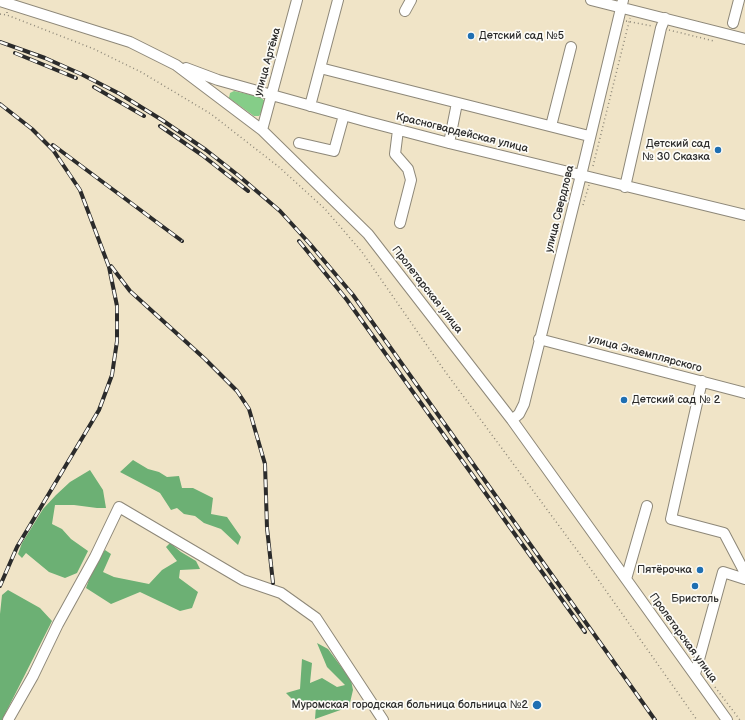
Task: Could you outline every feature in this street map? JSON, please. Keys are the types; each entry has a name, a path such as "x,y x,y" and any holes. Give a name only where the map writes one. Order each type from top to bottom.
{"street":[{"name":"улица Артёма","path":"262,130 270,95 297,0"},
{"path":"310,106 338,0"},
{"path":"405,11 411,0"},
{"path":"591,0 622,4 663,23 745,39"},
{"path":"733,23 739,0"},
{"name":"Пролетарская улица","path":"4,2 130,42 176,65 262,130 368,234 512,420 727,720"},
{"name":"улица Свердлова","path":"512,420 519,414 524,404 622,4"},
{"path":"625,186 663,23"},
{"path":"551,126 571,47"},
{"name":"Красногвардейская улица","path":"176,65 218,80 344,116 745,215"},
{"path":"320,68 589,136"},
{"path":"449,143 457,103"},
{"path":"299,143 334,151 344,116"},
{"path":"398,130 395,154 408,169 411,180 400,224"},
{"name":"улица Экземплярского","path":"539,339 745,393"},
{"path":"702,382 671,519 724,533 745,572"},
{"path":"626,579 647,506"},
{"path":"8,720 33,676 58,624 95,557 119,507 243,580 281,593 316,618 383,720"},
{"path":"695,674 723,572 745,579"}],"path":[{"path":"4,2 7,15"},
{"path":"0,14 7,15 94,49 141,72 211,114 278,167 325,209 362,252 444,370 585,561 697,720"},
{"path":"618,19 663,23 714,41"}],"green space":[{"path":"234,91 260,97 265,101 259,116 254,116 229,98 230,93"},
{"path":"133,460 148,469 159,472 167,477 179,476 182,488 193,488 213,498 211,514 227,517 241,537 238,545 221,529 204,523 195,516 184,514 177,508 171,510 160,493 120,472"},
{"path":"90,470 103,490 106,508 55,505 52,524 62,529 71,539 88,551 77,573 65,578 49,572 26,553 22,558 18,554 22,543 43,509 70,482"},
{"path":"170,543 196,561 200,569 180,570 179,578 198,592 192,608 180,611 140,592 111,604 86,588 94,566 105,550 111,554 103,572 114,577 149,584 162,570 177,561 166,547"},
{"path":"8,590 40,608 52,621 2,720 0,720 0,614 2,595"},
{"path":"317,643 328,649 351,680 353,690 349,707 315,719 316,706 300,707 286,693 300,689 302,659 312,663 310,683 322,678 337,687 345,685 327,667"}],"railway":[{"path":"0,42 45,58 120,94 206,150 280,211 353,295 655,720"},
{"path":"15,53 76,78"},
{"path":"94,87 144,116"},
{"path":"0,104 32,129 53,150 80,190 109,267 117,306 117,341 112,375 99,410 17,547 0,586"},
{"path":"160,126 202,155 248,191"},
{"path":"53,145 182,241"},
{"path":"299,241 347,300 585,632"},
{"path":"111,266 130,291 205,359 237,391 249,409 265,464 267,528 273,583"}],"place":[{"name":"Детский сад №5","path":"471,36"},
{"name":"Детский сад № 30 Сказка","path":"718,150"},
{"name":"Детский сад № 2","path":"624,400"},
{"name":"Пятёрочка","path":"700,570"},
{"name":"Бристоль","path":"695,586"},
{"name":"Муромская городская больница больница №2","path":"537,705"}]}
